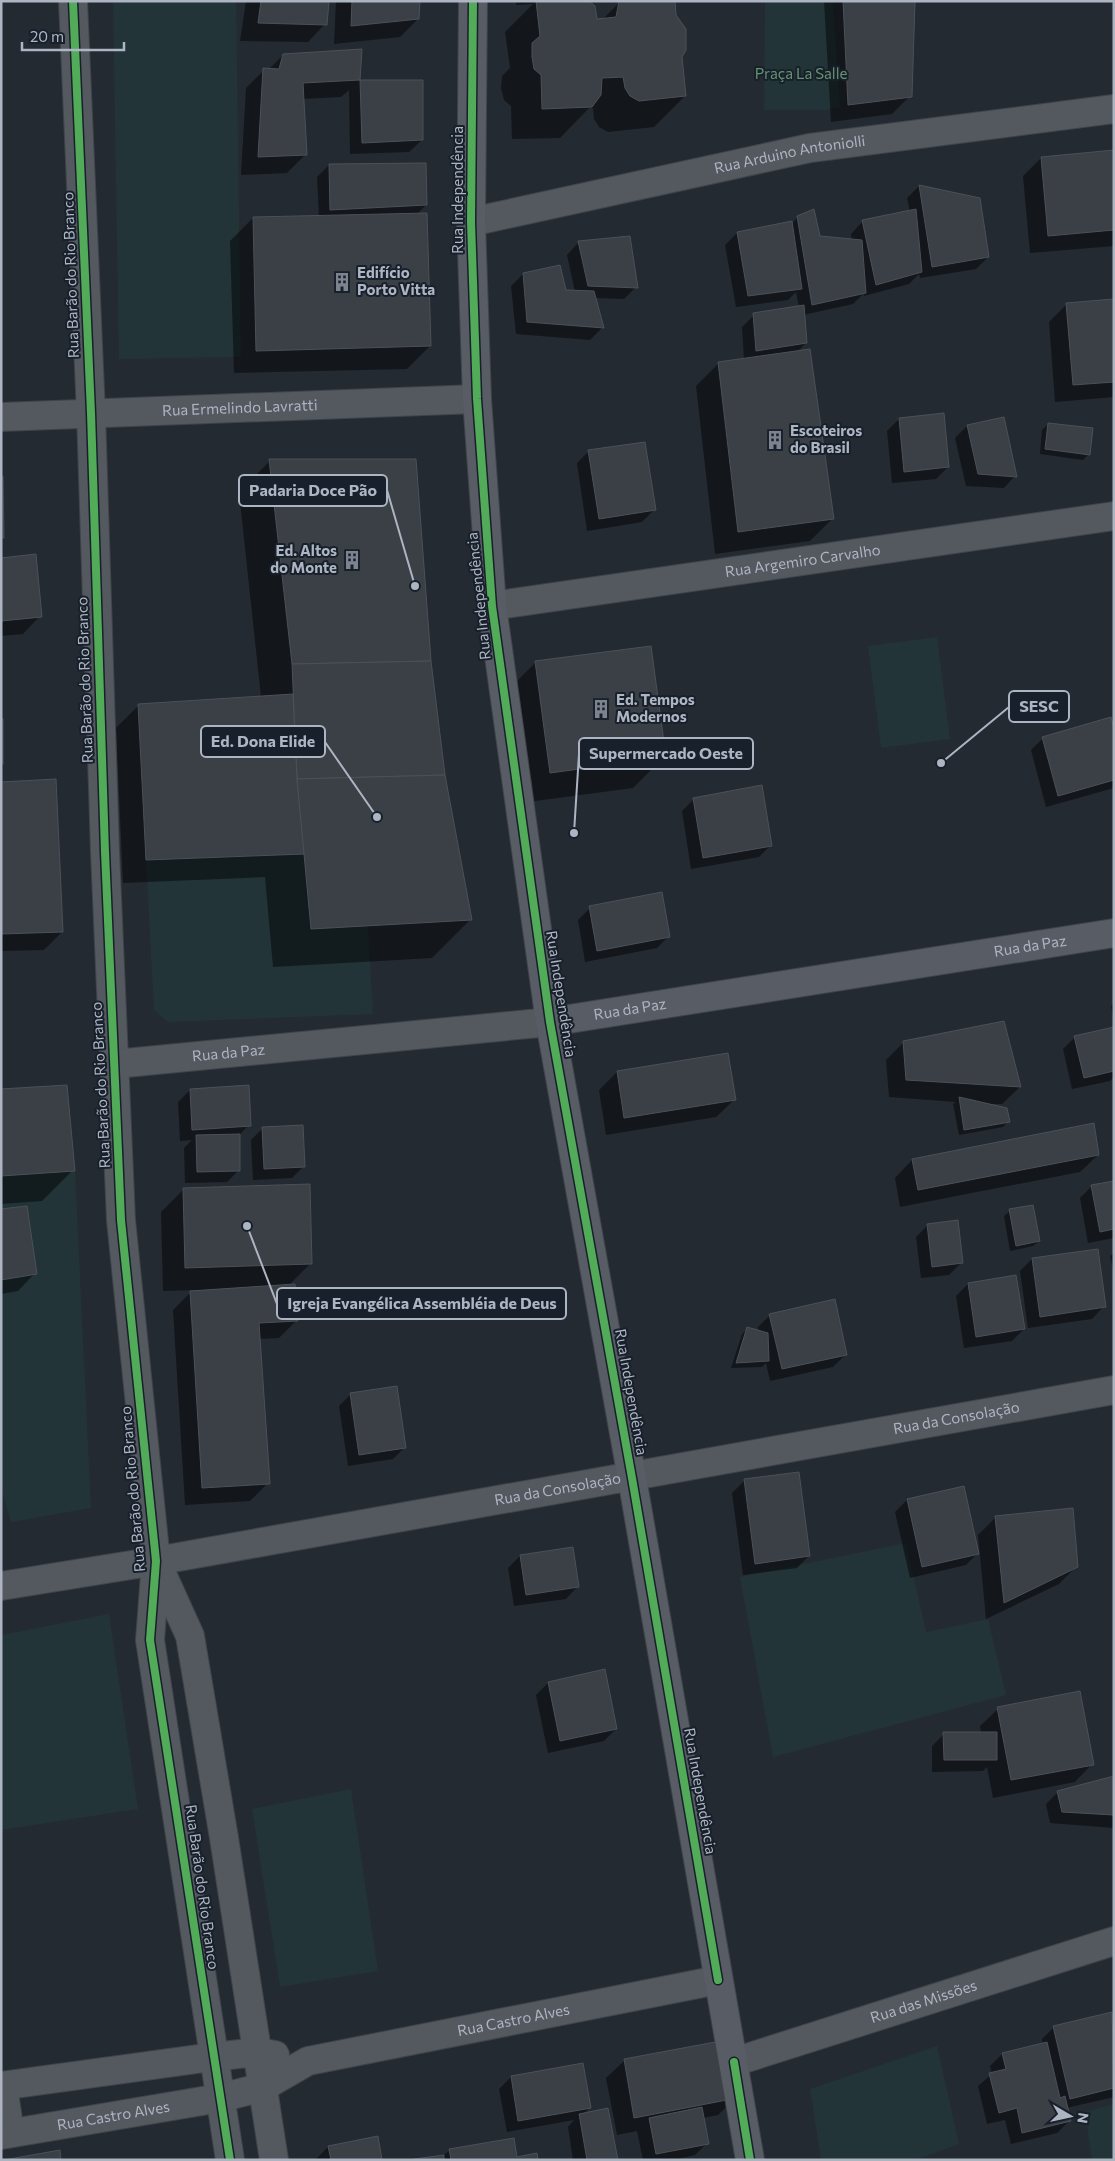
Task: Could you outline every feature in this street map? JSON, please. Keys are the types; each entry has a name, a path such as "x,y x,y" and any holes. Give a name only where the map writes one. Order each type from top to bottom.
{"street":[{"name":"Rua Barão do Rio Branco","path":"73,1 90,413 105,852 121,1220 156,1561 150,1640 183,1845 212,2057 230,2160"},
{"name":"Rua Independência","path":"473,1 470,222 477,399 492,606 550,1022 632,1478 750,2160"},
{"name":"Rua Arduino Antoniolli","path":"470,222 810,148 1114,109"},
{"name":"Rua Ermelindo Lavratti","path":"1,417 477,399"},
{"name":"Rua Argemiro Carvalho","path":"492,606 1114,516"},
{"name":"Rua da Paz","path":"115,1064 550,1022 1114,934"},
{"name":"Rua da Consolação","path":"1,1586 156,1561 632,1478 1114,1390"},
{"name":"Rua Barão do Rio Branco","path":"156,1561 190,1636 224,1838 274,2160"},
{"path":"183,1845 224,1838"},
{"name":"Rua das Missões","path":"734,2062 1114,1941"},
{"name":"Rua Castro Alves","path":"6,2134 220,2098 263,2086 308,2061 718,1980"},
{"name":"Rua Castro Alves","path":"2,2086 258,2052 308,2061"},
{"path":"2,2086 6,2134"}],"green space":[{"path":"113,1 236,1 241,357 119,359"},
{"name":"Praça La Salle","path":"765,1 833,1 840,107 826,110 764,110"},
{"path":"937,637 950,739 881,748 868,646"},
{"path":"305,854 368,926 373,1014 168,1022 154,1010 146,860"},
{"path":"75,1171 91,1508 11,1522 1,1488 1,1280 27,1206 1,1209 1,1176"},
{"path":"906,1543 926,1632 988,1619 1006,1695 773,1757 740,1577"},
{"path":"109,1614 138,1809 1,1830 1,1635"},
{"path":"351,1789 378,1971 280,1987 252,1809"},
{"path":"937,2046 959,2144 915,2160 821,2160 810,2089"},
{"path":"1114,2104 1114,2160 1092,2160 1085,2112"}],"building":[{"path":"261,1 329,1 327,25 258,23"},
{"path":"352,1 420,1 419,19 351,26"},
{"path":"536,1 589,1 595,6 597,19 616,17 619,1 675,1 676,15 686,29 686,50 682,57 686,96 639,101 630,96 625,88 623,77 602,78 601,95 592,107 542,109 541,75 534,69 532,57 532,43 540,36"},
{"path":"843,1 915,1 912,97 848,105"},
{"path":"362,49 360,80 303,83 307,155 258,157 263,68 279,69 283,54"},
{"path":"360,80 423,80 423,140 362,143"},
{"path":"1114,150 1114,230 1048,236 1041,157"},
{"path":"426,163 427,205 330,210 329,164"},
{"path":"919,185 980,198 989,257 932,267"},
{"path":"814,209 820,236 862,240 866,293 812,305 797,216"},
{"path":"916,209 922,272 876,285 862,220"},
{"name":"Edifício Porto Vitta","path":"427,213 431,346 256,351 253,217"},
{"path":"792,221 802,289 748,296 737,232"},
{"path":"630,236 638,288 588,286 578,241"},
{"path":"560,265 566,290 594,291 604,328 527,322 523,273"},
{"path":"1114,299 1114,382 1073,385 1066,303"},
{"path":"804,305 807,343 756,351 753,313"},
{"name":"Escoteiros do Brasil","path":"810,349 834,519 738,532 718,362"},
{"path":"944,413 949,467 904,472 899,418"},
{"path":"1004,417 1017,477 978,474 967,425"},
{"path":"1048,423 1093,428 1090,455 1045,449"},
{"path":"645,442 656,510 599,519 588,450"},
{"name":"Ed. Altos do Monte","path":"269,459 416,459 431,661 292,664"},
{"path":"1,476 3,476 4,538 1,538"},
{"path":"36,554 42,617 1,621 1,558"},
{"name":"Ed. Tempos Modernos","path":"651,646 666,757 550,773 535,661"},
{"path":"431,661 445,775 297,779 292,664"},
{"path":"293,694 297,779 305,854 146,860 138,704"},
{"path":"1111,717 1114,728 1114,780 1058,796 1042,737"},
{"path":"1,719 3,719 3,764 1,764"},
{"path":"445,775 472,920 311,929 297,779"},
{"path":"56,779 63,932 1,934 1,782"},
{"path":"762,785 772,846 703,858 693,798"},
{"path":"662,892 670,937 597,951 589,906"},
{"path":"1004,1021 1021,1087 906,1080 903,1041"},
{"path":"1114,1027 1114,1071 1084,1078 1074,1036"},
{"path":"728,1053 736,1100 624,1118 617,1071"},
{"path":"67,1085 75,1171 1,1176 1,1089"},
{"path":"249,1085 251,1126 192,1130 190,1089"},
{"path":"959,1097 1007,1108 1010,1122 964,1130"},
{"path":"1094,1123 1099,1155 918,1190 912,1159"},
{"path":"303,1125 305,1167 264,1169 262,1127"},
{"path":"240,1134 240,1171 197,1172 196,1135"},
{"path":"1114,1181 1114,1229 1100,1232 1091,1185"},
{"path":"310,1184 312,1264 185,1268 183,1188"},
{"path":"1033,1205 1040,1241 1016,1246 1009,1209"},
{"path":"27,1206 37,1274 1,1280 1,1209"},
{"path":"958,1220 963,1263 932,1267 927,1224"},
{"path":"1098,1249 1106,1307 1040,1317 1032,1258"},
{"path":"1016,1275 1025,1329 976,1337 968,1283"},
{"path":"295,1284 298,1321 259,1323 270,1484 202,1488 190,1291"},
{"path":"835,1299 847,1355 782,1369 769,1314"},
{"path":"747,1327 768,1333 769,1361 736,1363"},
{"path":"397,1386 406,1448 359,1455 350,1393"},
{"path":"799,1472 810,1556 755,1564 744,1479"},
{"path":"964,1486 979,1554 922,1567 907,1499"},
{"path":"1073,1508 1078,1567 1004,1603 995,1516"},
{"path":"573,1547 579,1587 526,1595 520,1555"},
{"path":"605,1669 617,1729 560,1741 548,1682"},
{"path":"1080,1691 1094,1765 1011,1780 997,1707"},
{"path":"943,1732 997,1732 997,1760 944,1760"},
{"path":"1114,1776 1114,1815 1062,1812 1057,1791"},
{"path":"1112,2012 1114,2088 1070,2099 1053,2026"},
{"path":"726,2040 737,2098 634,2118 624,2059"},
{"path":"1047,2042 1060,2098 1065,2096 1071,2121 1022,2133 1017,2108 999,2113 989,2073 1006,2069 1002,2053"},
{"path":"583,2063 591,2108 518,2121 511,2076"},
{"path":"702,2107 709,2144 656,2154 649,2118"},
{"path":"608,2108 618,2160 587,2160 579,2114"},
{"path":"378,2136 382,2160 331,2160 328,2146"},
{"path":"514,2138 517,2157 537,2153 538,2160 451,2160 449,2149"},
{"path":"60,2150 61,2160 4,2160"},
{"path":"444,2155 444,2160 414,2160 414,2159"}],"cycle path":[{"path":"73,1 91,413 105,852 121,1220 156,1561 150,1640 230,2160"},
{"path":"473,1 471,222 477,399 492,606 550,1022 632,1478 718,1980"},
{"path":"734,2062 750,2160"}],"place":[{"name":"Edifício Porto Vitta","path":"342,282"},
{"name":"Escoteiros do Brasil","path":"775,440"},
{"name":"Ed. Altos do Monte","path":"352,560"},
{"name":"Padaria Doce Pão","path":"415,586"},
{"name":"Ed. Tempos Modernos","path":"601,709"},
{"name":"SESC","path":"941,763"},
{"name":"Ed. Dona Elide","path":"377,817"},
{"name":"Supermercado Oeste","path":"574,833"},
{"name":"Igreja Evangélica Assembléia de Deus","path":"247,1226"}]}
